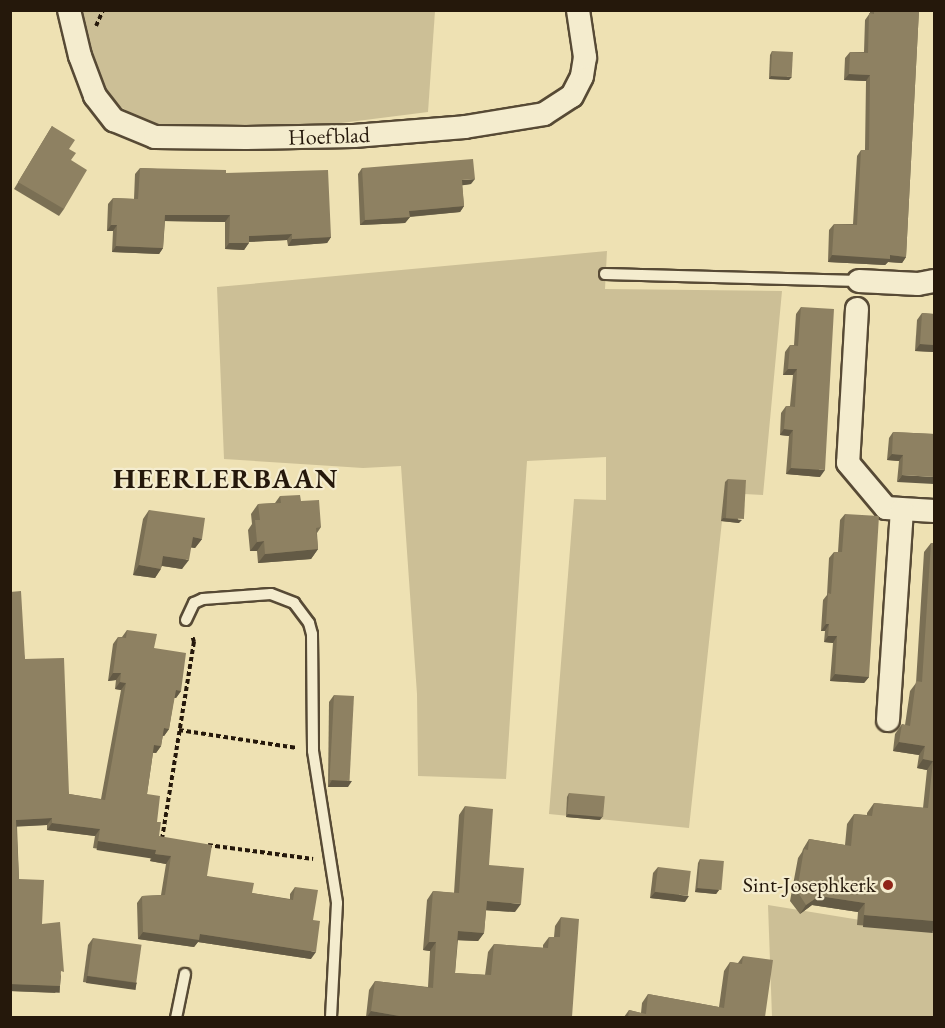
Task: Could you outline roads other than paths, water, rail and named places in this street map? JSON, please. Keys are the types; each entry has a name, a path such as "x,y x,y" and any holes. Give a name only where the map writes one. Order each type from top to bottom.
{"street":[{"name":"Hoefblad","path":"69,10 80,56 95,96 114,120 155,137 256,138 354,136 465,126 544,114 572,96 582,76 585,57 578,10"},
{"path":"859,281 918,284 934,280"},
{"path":"857,309 848,464 886,508 934,511"},
{"path":"888,720 902,510"}],"lane":[{"path":"605,274 859,281"},
{"path":"186,620 194,603 214,596 271,594 294,603 309,623 312,634 313,751 318,799 332,861 337,903 331,1017"},
{"path":"176,1017 185,974"}],"place":[{"name":"Sint-Josephkerk","path":"888,885"}],"district":[{"name":"HEERLERBAAN","path":"226,478"}]}
